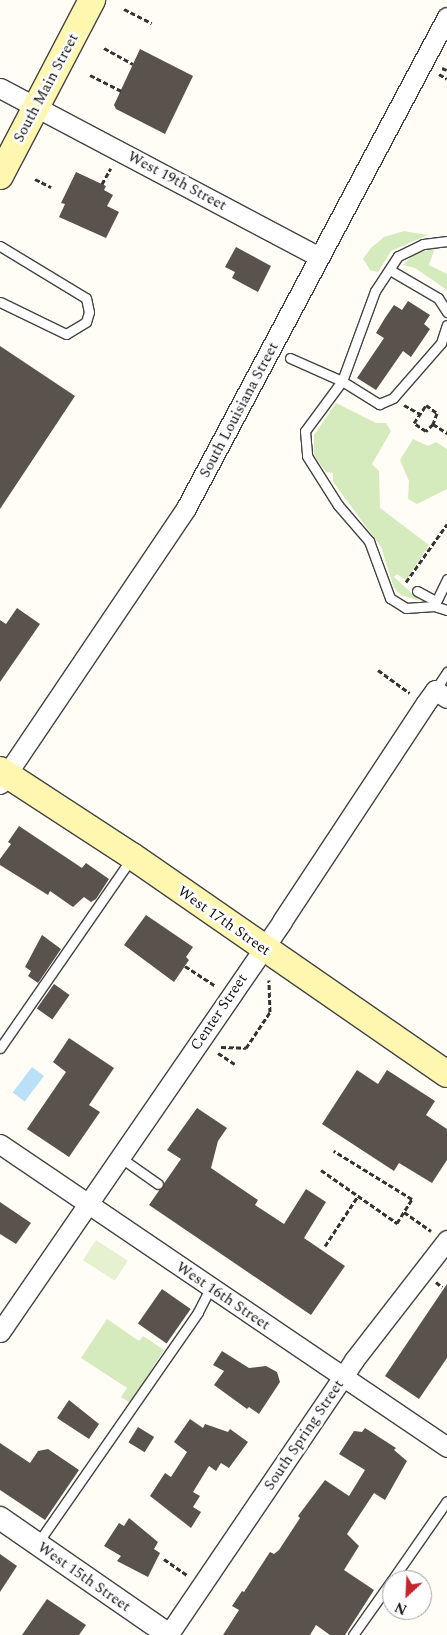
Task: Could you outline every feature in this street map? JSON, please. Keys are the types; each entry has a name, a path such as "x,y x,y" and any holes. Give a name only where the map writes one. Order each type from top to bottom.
{"main road":[{"name":"South Main Street","path":"0,176 92,0"},
{"name":"West 17th Street","path":"2,776 132,856 447,1074"}],"street":[{"name":"South Louisiana Street","path":"2,776 186,508 447,17"},
{"name":"West 19th Street","path":"0,88 319,256"},
{"name":"Center Street","path":"0,1332 435,697"},
{"name":"West 16th Street","path":"0,1144 88,1206 447,1447"},
{"name":"South Spring Street","path":"169,1635 342,1378 447,1240"},
{"name":"West 15th Street","path":"0,1518 169,1635"}],"lane":[{"path":"435,603 406,608 390,598 369,541 338,505 307,456 305,431 342,380 376,291 398,256 423,244 447,241"},
{"path":"0,246 86,298 90,312 86,322 66,334 0,302"},
{"path":"390,270 438,298 447,312"},
{"path":"290,358 342,380 379,404 393,398 441,343 447,325"},
{"path":"435,603 447,579"},
{"path":"417,591 447,610"},
{"path":"435,697 447,672"},
{"path":"0,1048 132,856"},
{"path":"121,1158 158,1184"},
{"path":"37,1544 198,1312 211,1288"},
{"path":"399,1570 447,1501"},
{"path":"353,1635 382,1594"}],"path":[{"path":"124,9 152,23"},
{"path":"104,48 133,64"},
{"path":"442,68 447,70"},
{"path":"438,74 447,79"},
{"path":"90,75 121,92"},
{"path":"102,184 111,168"},
{"path":"35,178 51,187"},
{"path":"426,405 437,413 433,424 426,432 414,423 426,405"},
{"path":"433,424 447,433"},
{"path":"401,579 406,584 447,524"},
{"path":"378,670 435,697"},
{"path":"185,966 210,983"},
{"path":"221,1047 246,1048 270,1012 269,980"},
{"path":"218,1053 235,1064"},
{"path":"321,1170 397,1223 412,1199 334,1151"},
{"path":"325,1246 358,1196"},
{"path":"404,1212 422,1224"},
{"path":"435,1282 442,1287"},
{"path":"164,1559 202,1585"}],"green space":[{"path":"404,231 428,235 391,251 378,272 370,270 363,259 371,248 384,237"},
{"path":"435,248 429,265 447,274 447,290 415,268 403,265 413,255"},
{"path":"336,403 376,423 386,423 391,431 372,464 379,471 380,508 429,545 406,580 397,574 394,577 420,601 401,595 394,588 381,547 333,482 333,473 326,472 314,455 314,435"},
{"path":"413,439 428,446 436,442 447,449 447,489 417,504 408,499 409,481 400,460"},
{"path":"96,1240 128,1261 115,1281 83,1260"},
{"path":"107,1319 139,1341 143,1336 164,1350 130,1403 121,1397 127,1388 81,1358"}],"water":[{"path":"32,1067 44,1076 25,1102 13,1093"}],"building":[{"path":"140,49 193,76 165,134 116,109 114,105"},
{"path":"76,172 106,186 104,190 113,195 107,206 119,212 106,238 59,217 65,204 61,203"},
{"path":"236,247 271,266 258,292 232,278 235,272 225,267"},
{"path":"408,301 430,315 424,324 430,329 411,357 403,351 376,390 357,378 384,338 376,333 385,318 394,305 402,310"},
{"path":"0,346 75,396 0,509"},
{"path":"17,608 40,624 0,682 0,620 6,624"},
{"path":"19,826 82,868 86,863 109,879 96,899 91,902 84,897 73,907 50,891 48,895 0,865 0,859 11,844 8,842"},
{"path":"146,915 193,947 186,957 189,960 174,982 124,945"},
{"path":"42,935 61,949 38,983 28,976 31,971 25,967"},
{"path":"54,984 70,995 52,1019 37,1009"},
{"path":"69,1038 114,1068 89,1105 100,1112 69,1157 27,1129 66,1072 53,1062"},
{"path":"357,1070 378,1084 387,1070 435,1101 426,1115 447,1129 447,1160 432,1183 399,1163 394,1171 322,1124"},
{"path":"197,1108 227,1128 218,1141 211,1168 258,1200 255,1205 284,1224 306,1189 326,1202 304,1238 345,1266 311,1315 149,1205 181,1159 167,1150"},
{"path":"0,1202 31,1223 16,1244 0,1234"},
{"path":"447,1284 447,1358 419,1399 385,1376"},
{"path":"162,1289 191,1309 167,1343 138,1323"},
{"path":"222,1351 249,1368 266,1366 277,1372 280,1382 259,1414 249,1407 247,1409 214,1385 224,1371 213,1365"},
{"path":"69,1400 99,1424 89,1439 57,1418"},
{"path":"190,1419 203,1428 205,1424 228,1432 230,1429 248,1442 229,1468 221,1463 216,1471 209,1466 193,1492 200,1496 193,1507 201,1512 191,1528 150,1496 165,1473 171,1477 187,1452 174,1442"},
{"path":"138,1427 154,1437 145,1452 128,1442"},
{"path":"365,1428 396,1448 394,1450 407,1461 385,1500 374,1493 347,1534 359,1546 344,1570 374,1590 345,1635 330,1635 316,1625 310,1635 223,1635 239,1610 232,1606 242,1591 244,1592 270,1552 274,1554 279,1550 300,1518 298,1516 325,1480 349,1496 365,1470 339,1454 354,1431 362,1432"},
{"path":"0,1443 30,1463 38,1451 48,1449 79,1470 45,1520 0,1490"},
{"path":"129,1518 158,1542 154,1549 160,1553 148,1577 117,1561 121,1556 104,1546 119,1523 124,1526"},
{"path":"0,1554 17,1566 0,1592"},
{"path":"47,1599 86,1625 79,1635 22,1635"}]}
